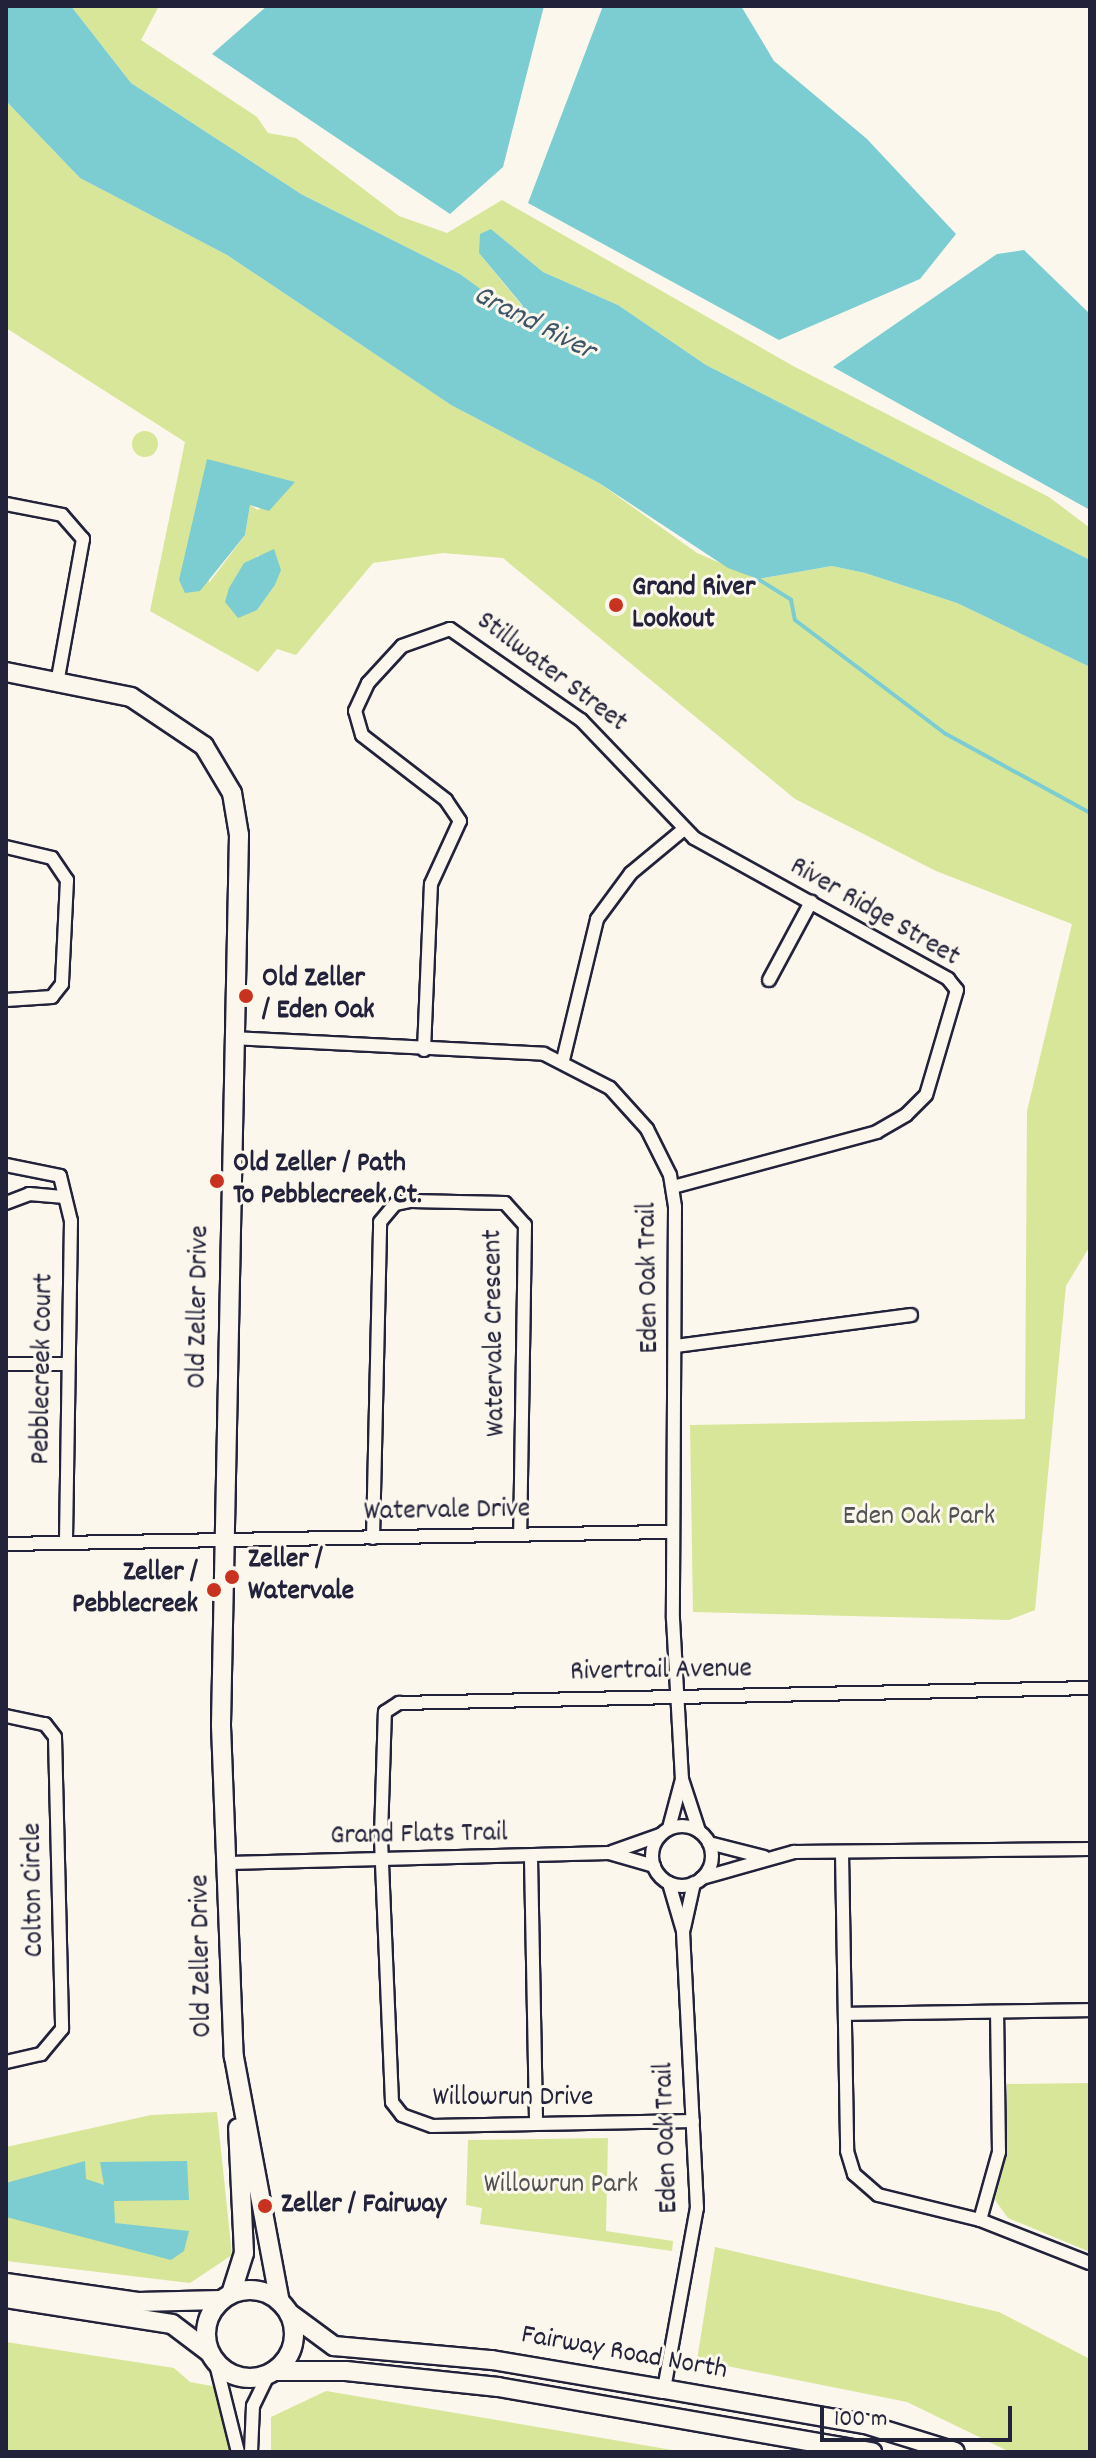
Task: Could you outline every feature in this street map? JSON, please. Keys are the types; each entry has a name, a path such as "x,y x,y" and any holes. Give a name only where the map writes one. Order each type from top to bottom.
{"street":[{"path":"6,504 62,515 83,539 57,683"},
{"name":"Stillwater Street","path":"424,1050 431,884 460,821 446,800 355,724 368,683 402,646 435,631 465,634 620,754 683,830"},
{"name":"Old Zeller Drive","path":"6,672 131,697 170,719 204,746 232,793 239,835 221,1726 244,2253 226,2297"},
{"path":"233,1038 563,1060 597,919 631,873 683,830"},
{"name":"River Ridge Street","path":"673,1187 877,1132 926,1095 957,990 683,830"},
{"path":"6,847 52,858 67,880 62,984 52,997 6,1000"},
{"path":"769,980 811,902"},
{"name":"Eden Oak Trail","path":"563,1060 632,1109 673,1187 676,1346 670,1532 676,1695 682,1779 699,1831"},
{"path":"6,1165 51,1169 65,1197"},
{"path":"6,1203 29,1194 65,1197"},
{"name":"Pebblecreek Court","path":"65,1197 68,1364 66,1543"},
{"name":"Watervale Crescent","path":"373,1538 380,1222 395,1204 411,1201 505,1203 525,1225 520,1535"},
{"path":"676,1346 911,1315"},
{"path":"6,1364 68,1364"},
{"name":"Watervale Drive","path":"6,1544 670,1532"},
{"name":"Rivertrail Avenue","path":"381,1860 380,1728 399,1703 1090,1688"},
{"name":"Colton Circle","path":"6,1716 45,1724 55,1737 62,2029 41,2054 6,2062"},
{"name":"Eden Oak Trail","path":"664,1832 682,1779"},
{"path":"698,1881 712,1862 709,1843 699,1831 664,1832 654,1866 669,1883 698,1881 764,1857 1090,1849"},
{"name":"Grand Flats Trail","path":"229,1863 531,1858 609,1853 664,1832"},
{"path":"709,1843 764,1857"},
{"name":"Grand Flats Trail","path":"609,1853 654,1866"},
{"path":"842,1853 845,2014 854,2174 878,2195 980,2220 1090,2263"},
{"path":"531,1858 536,2124"},
{"name":"Willowrun Drive","path":"381,1860 392,2102 402,2115 432,2126 693,2121"},
{"name":"Eden Oak Trail","path":"683,1931 698,1881"},
{"name":"Eden Oak Trail","path":"664,2389 697,2208 683,1931 669,1883"},
{"path":"845,2014 1090,2010"},
{"path":"980,2220 999,2152 997,2012"},
{"name":"Old Zeller Drive","path":"239,2093 284,2308"},
{"path":"6,2283 138,2302 263,2292 284,2308 293,2344 271,2373 253,2406 251,2452"},
{"path":"226,2297 208,2319 212,2358 238,2452"},
{"path":"6,2298 172,2324 240,2378 271,2373"},
{"name":"Fairway Road North","path":"284,2308 334,2346 492,2360 664,2389 865,2424 955,2452"},
{"name":"Fairway Road North","path":"271,2373 346,2371 498,2387 872,2452"}],"green space":[{"path":"71,6 159,6 141,40 257,117 268,133 296,138 399,216 447,233 502,200 795,367 1049,497 1090,528 1090,560 706,365 618,305 543,272 491,229 479,253 523,307 516,316 460,274 301,194 131,83"},
{"name":"Eden Oak Park","path":"6,101 80,178 227,255 451,405 599,483 697,553 758,579 832,566 865,573 957,603 1090,667 1090,1246 1066,1286 1035,1610 1009,1620 693,1612 690,1425 1025,1419 1027,1111 1072,924 936,871 795,799 503,558 443,553 373,563 296,655 277,649 258,672 150,611 185,442 6,328","holes":["207,459 279,493 258,510 250,505 245,535 209,583","258,555 279,572 275,585 257,610 231,609 229,588"]},
{"path":"145,431 154,435 158,444 154,453 145,457 136,453 132,444 136,435"},
{"path":"1090,2083 1090,2252 1008,2218 995,2200 1006,2156 1007,2084"},
{"path":"217,2112 232,2255 190,2283 6,2261 6,2147 151,2115"},
{"name":"Willowrun Park","path":"608,2138 606,2231 673,2241 672,2251 480,2224 482,2208 466,2205 468,2140"},
{"path":"715,2247 999,2312 1090,2359 1090,2452 1010,2452 907,2402 697,2360"},
{"path":"6,2342 174,2368 190,2382 217,2387 234,2413 235,2452 6,2452"},
{"path":"326,2391 684,2452 271,2452 271,2417"}],"water":[{"name":"Grand River","path":"6,6 71,6 131,83 301,194 460,274 516,315 523,306 479,253 480,234 491,229 543,272 618,305 706,365 1090,560 1090,667 957,603 865,573 832,566 758,579 728,568 599,483 451,405 227,255 80,178 6,101"},
{"path":"267,6 544,6 503,167 450,214 212,54"},
{"path":"603,6 741,6 774,61 867,139 956,234 920,279 779,340 528,203"},
{"path":"1024,250 1090,314 1090,510 833,367 997,254"},
{"path":"207,459 295,482 269,511 250,505 245,535 200,591 185,593 179,580"},
{"path":"274,549 281,570 275,585 257,610 238,618 225,602 229,588 244,563"},
{"path":"85,2161 86,2179 104,2185 100,2162 187,2161 189,2200 114,2201 115,2223 189,2231 184,2251 171,2260 6,2217 6,2183"}],"waterway":[{"path":"758,579 791,600 795,620 946,734 1090,813"}],"place":[{"name":"Grand River Lookout","path":"616,605"},
{"name":"Old Zeller / Eden Oak","path":"246,996"},
{"name":"Old Zeller / Path To Pebblecreek Ct.","path":"217,1181"},
{"name":"Zeller / Watervale","path":"232,1577"},
{"name":"Zeller / Pebblecreek","path":"214,1590"},
{"name":"Zeller / Fairway","path":"265,2206"}]}
